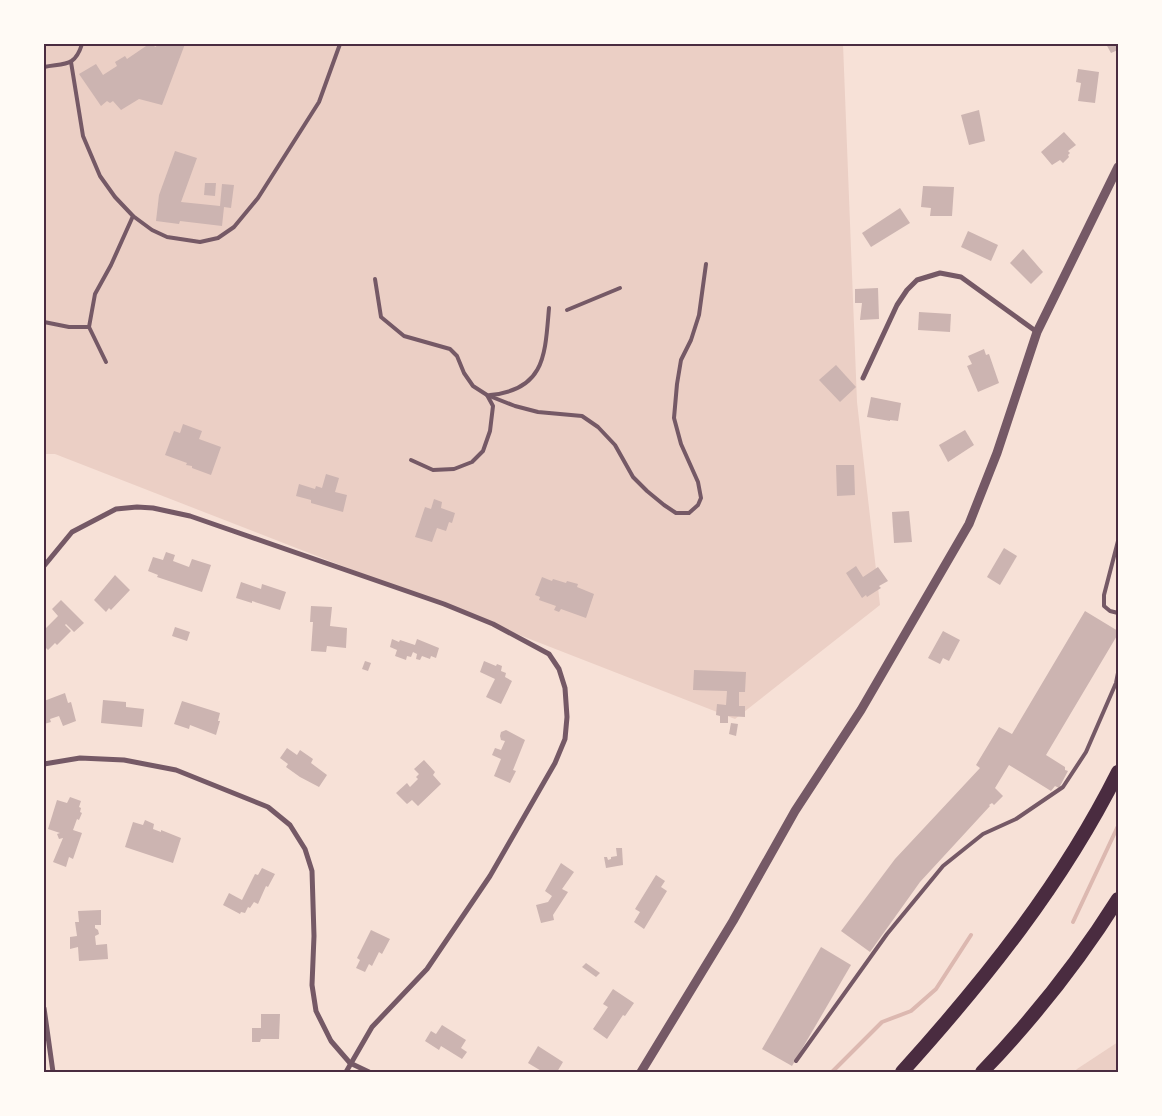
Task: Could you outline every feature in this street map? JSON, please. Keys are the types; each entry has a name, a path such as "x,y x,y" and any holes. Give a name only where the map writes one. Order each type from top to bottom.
{"highway":[{"path":"902,1072 959,1007 1015,938 1066,865 1089,827 1118,772"},
{"path":"982,1072 1027,1024 1055,989 1118,899"}],"street":[{"path":"641,1072 733,921 795,811 861,710 970,524 997,453 1038,332 1117,174"},
{"path":"863,378 897,305 907,290 917,280 940,272 961,277 1038,332"},
{"path":"44,566 72,532 116,509 153,508 219,525 444,604 493,624 549,654 559,669 565,688 567,717 565,739 555,763 490,876 427,969 372,1027 346,1072"},
{"path":"44,764 80,758 124,760 176,770 268,807 290,825 305,849 312,870 314,936 312,985 316,1011 331,1041 350,1063 369,1072"},
{"path":"44,1008 53,1072"}],"lane":[{"path":"44,68 71,62 77,58 82,44"},
{"path":"71,62 83,136 100,176 115,197 132,216 152,230 167,237 200,242 218,238 234,227 258,198 319,102 340,44"},
{"path":"106,362 89,327 95,294 111,265 132,216"},
{"path":"375,279 381,317 404,336 450,349 457,356 464,373 473,386 487,395 515,406 538,412 582,416 598,427 615,445 633,477 647,491 676,513 689,512 698,505 701,498 698,482 681,444 674,418 681,360 692,340 699,315 706,264"},
{"path":"567,310 620,288"},
{"path":"487,395 504,394 523,386 537,373 545,350 549,308"},
{"path":"44,322 69,327 89,327"},
{"path":"411,460 433,470 454,469 472,462 483,451 490,431 493,406 487,395"},
{"path":"1118,541 1104,596 1104,606 1110,611 1118,613"},
{"path":"796,1061 887,934 943,866 983,834 1016,819 1063,786 1086,752 1116,683 1118,673"}],"shaded area":[{"path":"44,44 843,44 857,402 880,605 735,719 55,454 44,454"},
{"path":"1118,1042 1118,1072 1074,1072 1077,1069"}],"building":[{"path":"149,44 156,47 157,44 185,44 162,105 139,99 121,110 113,101 110,103 107,101 101,106 79,74 96,64 103,75 117,66 115,62 125,56 127,59"},
{"path":"1106,44 1118,44 1118,50 1111,53"},
{"path":"1078,69 1099,72 1095,103 1078,101 1081,83 1076,82"},
{"path":"979,110 985,141 969,145 961,115"},
{"path":"1064,132 1076,145 1068,151 1070,153 1069,157 1063,163 1060,160 1052,165 1041,152"},
{"path":"175,151 197,158 181,202 220,206 222,184 234,185 231,208 224,207 222,226 180,221 179,224 156,221 159,195"},
{"path":"205,183 216,183 215,196 204,195"},
{"path":"923,186 954,187 952,216 930,216 931,208 921,207"},
{"path":"900,208 910,223 871,247 862,233"},
{"path":"968,231 998,245 991,261 961,247"},
{"path":"1023,249 1043,272 1031,284 1010,263"},
{"path":"878,288 879,319 860,320 862,303 855,303 855,289"},
{"path":"919,312 951,314 950,332 918,330"},
{"path":"984,349 986,355 989,354 999,383 978,392 967,366 972,364 968,356"},
{"path":"836,365 856,387 840,402 819,380"},
{"path":"871,397 901,403 898,421 867,417"},
{"path":"183,424 202,431 199,439 221,447 211,475 165,455 174,431 180,433"},
{"path":"965,430 974,445 948,462 939,445"},
{"path":"836,465 854,465 855,495 837,496"},
{"path":"326,474 339,478 335,492 347,495 343,512 311,503 311,500 296,496 299,484 315,489 316,486 322,488"},
{"path":"434,499 442,502 441,508 455,513 452,523 449,522 446,531 437,528 432,542 415,537 425,507 431,509"},
{"path":"909,511 912,542 894,543 892,512"},
{"path":"1004,548 1017,556 1000,585 987,577"},
{"path":"166,552 175,555 173,561 189,567 192,559 211,565 202,592 157,577 158,575 148,571 153,557 163,560"},
{"path":"856,566 863,577 878,567 888,581 879,586 881,588 862,598 846,573"},
{"path":"115,575 130,590 111,610 109,608 106,612 94,600"},
{"path":"542,577 552,581 553,579 578,584 577,587 594,594 586,618 561,609 559,612 554,610 556,606 539,600 540,597 535,595"},
{"path":"241,582 261,589 262,584 286,592 280,610 236,598"},
{"path":"61,600 84,623 74,632 66,624 71,631 57,645 55,643 48,650 44,646 44,630 58,616 52,609"},
{"path":"311,606 332,607 330,626 347,628 346,648 327,646 326,652 311,651 313,622 310,622"},
{"path":"1085,611 1118,631 1118,634 1046,755 1068,771 1059,788 1055,786 1051,791 1009,765 995,788 1003,796 994,805 992,803 989,805 920,882 870,952 841,931 895,859 980,768 976,765 999,727 1012,734"},
{"path":"175,627 190,632 187,641 172,636"},
{"path":"943,631 960,640 949,661 943,658 940,664 928,658"},
{"path":"392,639 415,645 417,639 439,648 436,658 431,656 430,659 422,656 420,660 416,659 417,654 413,652 411,657 407,656 406,660 395,656 397,650 390,647"},
{"path":"365,661 371,663 368,671 362,669"},
{"path":"484,661 496,666 497,664 502,666 501,671 506,673 505,677 512,681 501,704 486,697 495,679 480,672"},
{"path":"694,670 746,672 745,692 739,692 739,706 745,706 745,717 728,716 728,723 720,723 720,716 716,715 717,704 726,705 727,691 693,690"},
{"path":"65,693 68,703 71,702 76,721 63,726 59,716 50,719 51,722 44,724 44,701"},
{"path":"103,700 126,702 126,707 144,709 142,727 101,723"},
{"path":"182,701 220,713 216,735 190,725 189,729 174,724"},
{"path":"731,723 738,724 736,736 729,734"},
{"path":"506,730 525,740 513,770 516,771 510,783 494,776 501,759 492,755 495,748 501,750 505,741 501,740 501,732"},
{"path":"287,748 297,755 300,750 313,759 311,763 327,775 319,787 286,767 288,764 280,758"},
{"path":"424,760 435,772 433,775 441,784 418,806 412,800 407,804 396,793 407,783 410,787 418,779 416,777 419,774 414,769"},
{"path":"70,797 81,801 79,807 82,813 79,820 77,819 73,830 82,833 73,859 69,857 66,867 53,862 63,838 59,839 57,834 60,833 48,829 57,800 67,803"},
{"path":"145,820 154,824 153,829 181,838 173,863 125,847 133,822 143,825"},
{"path":"616,848 622,848 623,865 606,868 604,857 607,857 608,860 611,857 617,856"},
{"path":"561,863 574,872 562,889 568,892 553,915 554,920 541,923 536,905 548,902 552,896 545,891"},
{"path":"262,868 275,874 268,887 266,886 258,904 254,902 245,913 241,912 240,914 223,905 229,893 242,900 255,874 258,875"},
{"path":"656,875 665,881 661,887 667,891 644,929 634,922 640,912 635,909"},
{"path":"101,910 101,925 95,925 99,934 95,936 96,945 107,944 108,959 79,961 78,947 70,949 70,937 77,936 75,922 79,922 78,911"},
{"path":"371,930 390,939 382,954 379,952 372,966 369,964 365,972 356,968 360,960 357,958"},
{"path":"821,947 851,965 792,1066 762,1049"},
{"path":"586,963 600,973 596,977 582,967"},
{"path":"613,989 634,1003 625,1016 623,1015 607,1039 593,1029 608,1007 603,1004"},
{"path":"261,1014 280,1014 279,1039 261,1039 260,1042 252,1042 252,1028 261,1028"},
{"path":"442,1025 466,1040 461,1048 467,1052 462,1059 441,1046 439,1050 425,1041 431,1031 436,1034"},
{"path":"538,1046 563,1062 557,1072 543,1072 528,1063"}],"waterway":[{"path":"1073,922 1118,826"},
{"path":"832,1072 882,1022 911,1011 936,989 971,935"}]}
